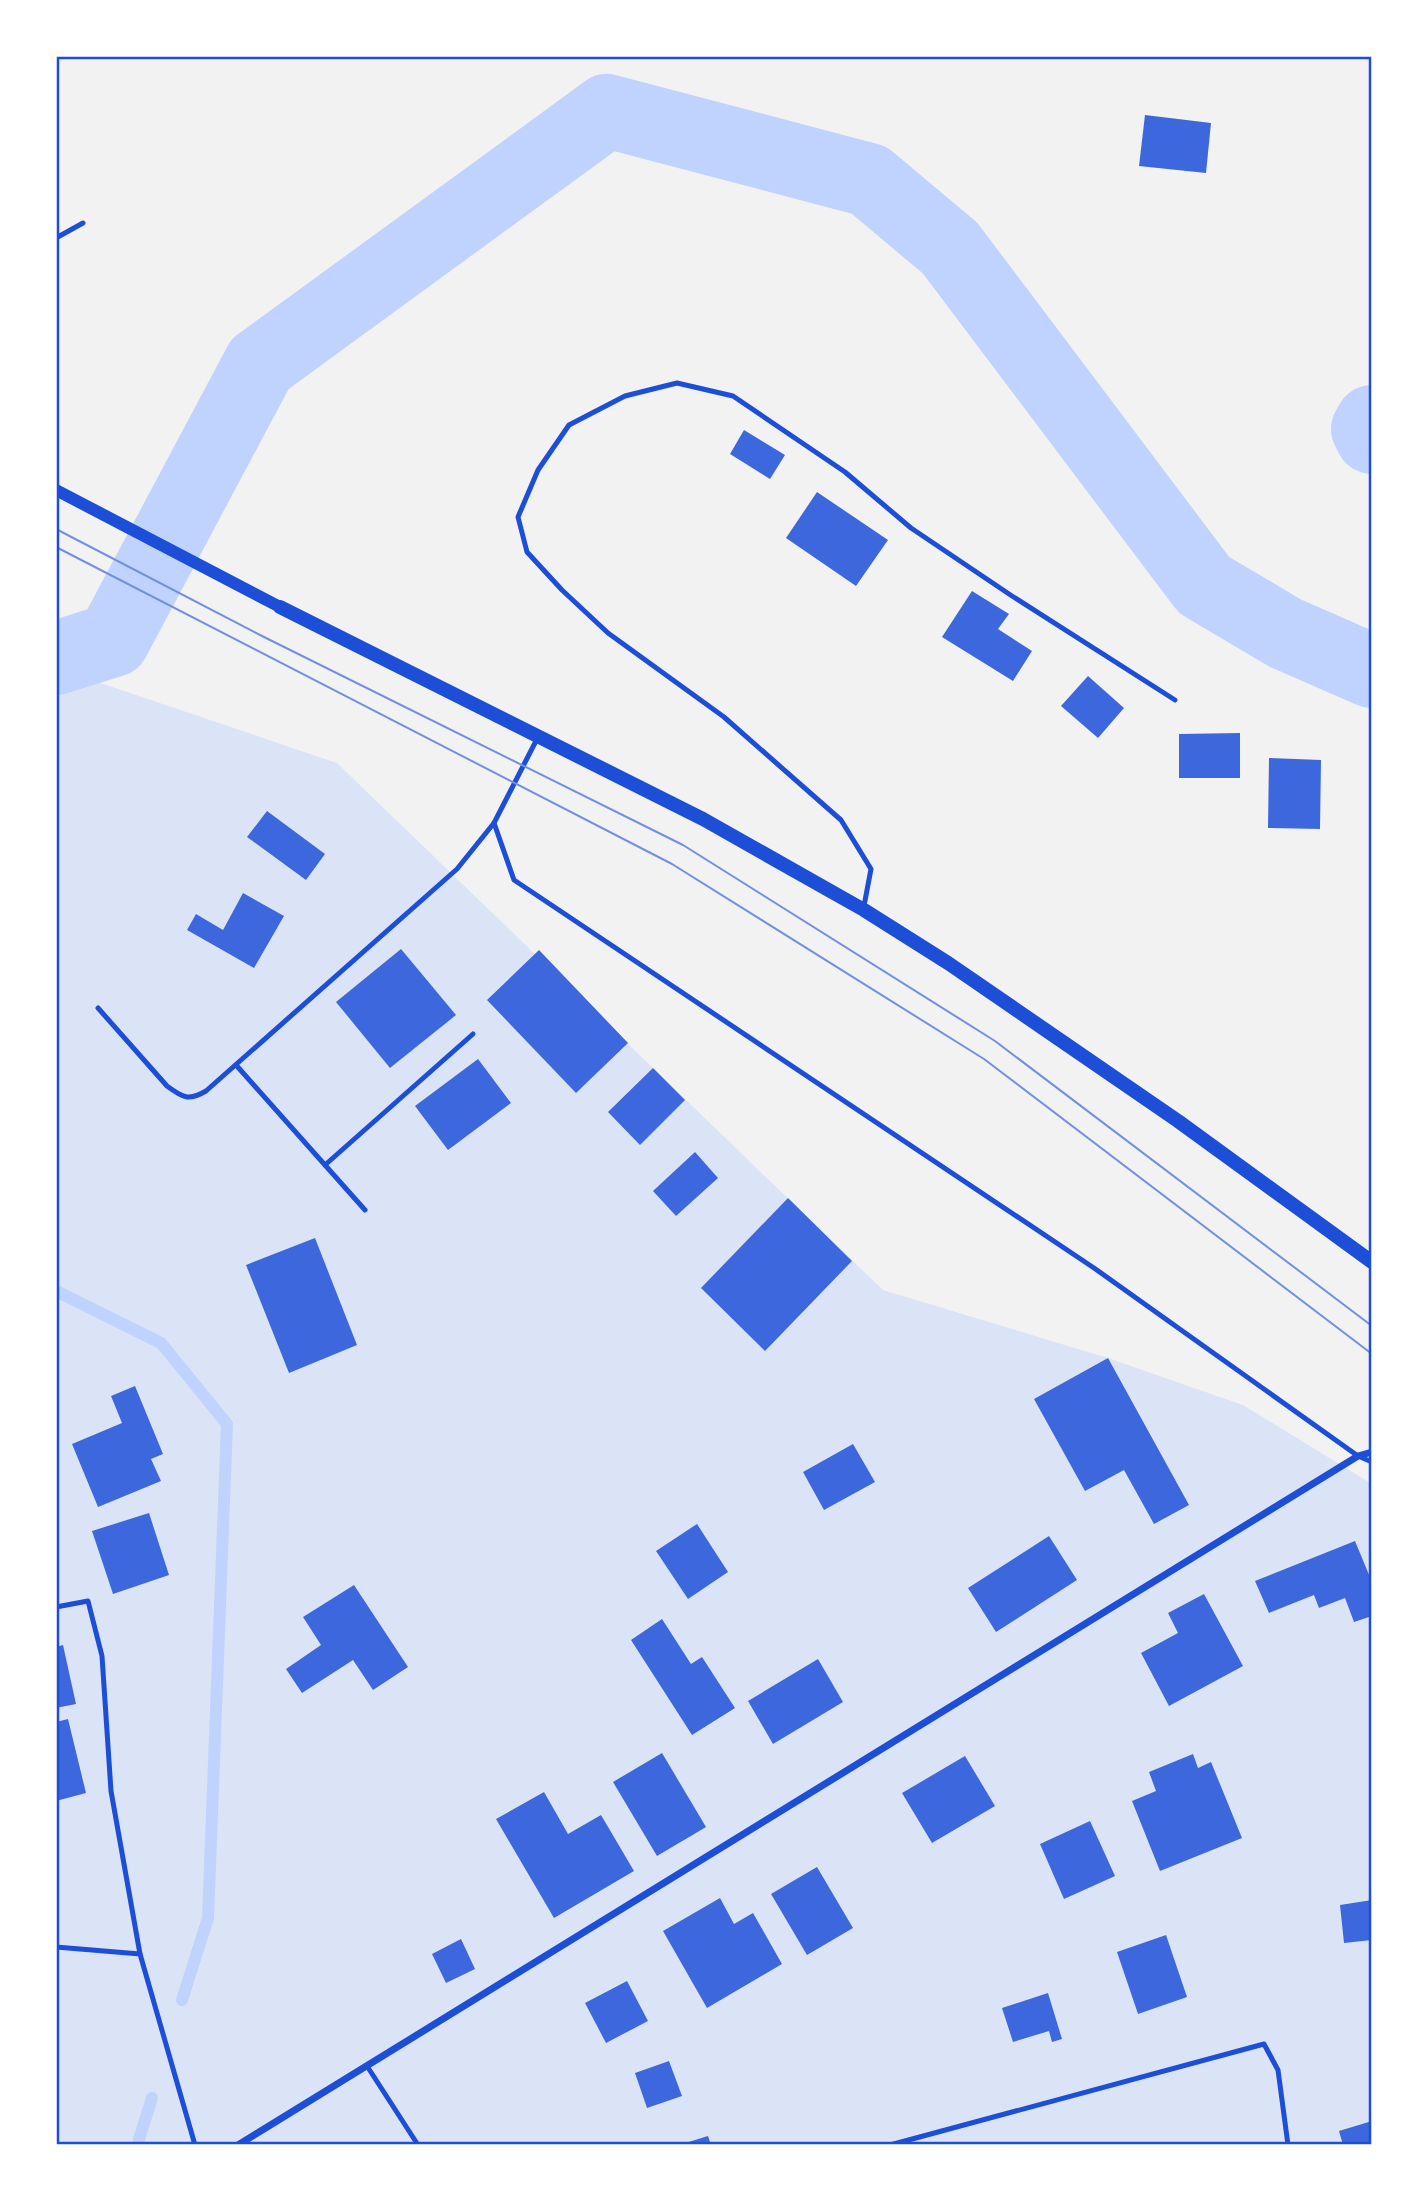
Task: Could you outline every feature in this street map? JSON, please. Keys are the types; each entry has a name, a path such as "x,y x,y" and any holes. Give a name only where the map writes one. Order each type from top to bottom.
{"main road":[{"path":"280,607 703,819 864,909 948,963 1178,1121 1372,1262"}],"street":[{"path":"56,491 280,607"},
{"path":"238,2145 1358,1456 1372,1452"}],"lane":[{"path":"56,238 83,223"},
{"path":"864,909 871,869 841,820 724,717 608,633 562,590 527,552 518,517 538,470 569,425 625,396 677,383 733,396 845,472 911,528 1175,700"},
{"path":"98,1008 179,1096 194,1098 206,1091 457,869 494,822 539,735"},
{"path":"494,822 514,880 1082,1261 1358,1456 1372,1462"},
{"path":"325,1165 473,1034"},
{"path":"236,1065 365,1210"},
{"path":"56,1607 88,1601 102,1656 111,1791 140,1954 195,2145"},
{"path":"56,1947 140,1954"},
{"path":"890,2145 1264,2044 1279,2070 1289,2145"},
{"path":"367,2066 418,2145"}],"shaded area":[{"path":"56,668 337,763 883,1290 1108,1358 1243,1405 1372,1484 1372,2145 56,2145"}],"building":[{"path":"1145,115 1211,123 1206,173 1139,166"},
{"path":"744,430 785,455 770,479 730,454"},
{"path":"817,492 888,540 856,586 786,538"},
{"path":"972,591 1009,614 998,629 1032,651 1013,681 942,637"},
{"path":"1088,676 1124,708 1098,738 1061,706"},
{"path":"1240,733 1240,778 1179,778 1179,734"},
{"path":"1269,758 1321,760 1320,829 1268,828"},
{"path":"267,811 325,854 306,880 247,837"},
{"path":"243,893 284,916 254,968 187,930 196,914 223,930"},
{"path":"401,949 456,1015 390,1068 336,1002"},
{"path":"539,950 628,1043 576,1093 487,1000"},
{"path":"478,1059 511,1103 448,1150 415,1106"},
{"path":"653,1068 685,1100 640,1145 608,1112"},
{"path":"695,1152 718,1178 676,1216 653,1191"},
{"path":"788,1198 852,1261 765,1351 701,1288"},
{"path":"315,1238 357,1345 289,1373 246,1265"},
{"path":"1108,1358 1189,1505 1154,1524 1124,1470 1085,1491 1034,1399"},
{"path":"135,1386 163,1454 151,1459 161,1481 98,1507 72,1444 122,1423 111,1396"},
{"path":"853,1444 875,1482 824,1510 803,1472"},
{"path":"149,1513 169,1575 113,1594 92,1531"},
{"path":"697,1524 728,1572 688,1599 656,1551"},
{"path":"1049,1536 1077,1580 996,1632 968,1588"},
{"path":"1355,1541 1372,1582 1372,1616 1354,1622 1345,1598 1319,1608 1314,1595 1269,1613 1255,1581"},
{"path":"354,1585 408,1667 373,1690 353,1660 302,1693 286,1669 321,1645 303,1617"},
{"path":"1204,1594 1243,1666 1169,1706 1141,1653 1178,1633 1168,1613"},
{"path":"662,1619 691,1664 702,1657 735,1708 692,1735 631,1640"},
{"path":"63,1645 76,1704 56,1708 56,1647"},
{"path":"818,1659 843,1702 773,1744 748,1701"},
{"path":"68,1719 86,1793 56,1801 56,1722"},
{"path":"662,1753 706,1827 657,1856 613,1782"},
{"path":"1193,1754 1198,1768 1211,1762 1242,1838 1160,1871 1132,1801 1156,1791 1149,1772"},
{"path":"965,1756 995,1806 932,1843 902,1793"},
{"path":"544,1792 568,1834 601,1815 634,1871 554,1918 496,1819"},
{"path":"1090,1821 1115,1876 1064,1899 1040,1844"},
{"path":"817,1867 853,1928 807,1955 771,1894"},
{"path":"720,1898 734,1924 753,1913 782,1964 707,2008 663,1931"},
{"path":"1372,1900 1372,1940 1344,1943 1340,1905"},
{"path":"1166,1935 1187,1997 1138,2014 1117,1952"},
{"path":"461,1939 475,1969 446,1983 432,1954"},
{"path":"627,1981 648,2021 606,2043 585,2003"},
{"path":"1048,1993 1062,2039 1052,2042 1049,2031 1013,2042 1002,2008"},
{"path":"669,2061 682,2096 647,2108 635,2073"},
{"path":"1372,2121 1372,2145 1343,2145 1339,2131"},
{"path":"708,2136 711,2145 682,2145 682,2144"}],"waterway":[{"path":"56,658 113,640 260,364 607,111 869,180 950,248 1204,585 1285,633 1372,671"},
{"path":"1372,422 1368,429 1372,437"},
{"path":"56,1291 161,1343 227,1424 208,1918 182,2000"},
{"path":"139,2145 152,2098"}],"tram line":[{"path":"56,529 264,637 683,845 995,1041 1372,1326"},
{"path":"56,547 672,864 984,1059 1372,1354"}]}
